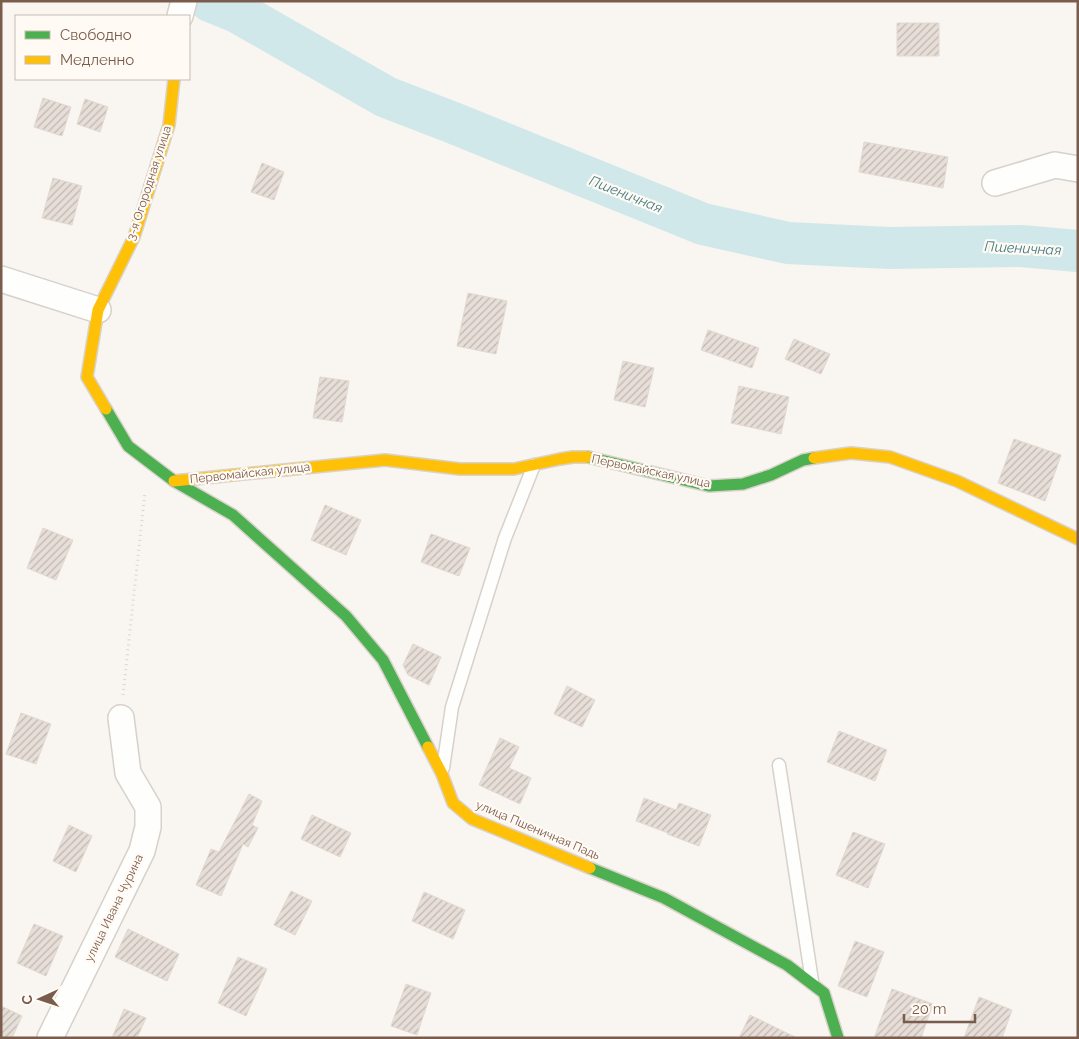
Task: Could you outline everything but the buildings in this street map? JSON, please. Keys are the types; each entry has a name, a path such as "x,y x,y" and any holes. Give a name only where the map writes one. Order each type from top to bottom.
{"street":[{"path":"180,15 184,1"},
{"name":"3-я Огородная улица","path":"148,462 128,446 87,377 98,310 134,236 169,125 173,82"},
{"path":"996,183 1055,166 1078,169"},
{"path":"1,279 98,310"},
{"name":"Первомайская улица","path":"174,481 385,460 460,470 514,469 573,457 589,457 709,486 743,484 770,475 803,460 851,453 890,457 957,482 1078,539"},
{"name":"улица Пшеничная Падь","path":"148,462 174,481 232,515 346,616 383,660 442,774 453,803 472,819 664,898 787,964 824,993 838,1038"},
{"name":"улица Ивана Чурина","path":"50,1038 142,851 148,827 148,807 128,773 121,718"}],"lane":[{"path":"442,774 452,707 505,538 534,465"},
{"path":"779,765 812,984"}],"path":[{"path":"121,718 148,462"}],"waterway":[{"name":"Пшеничная","path":"210,1 237,12 386,97 703,224 788,243 889,248 1021,246 1078,251"}],"traffic: fast":[{"path":"106,409 128,446 174,481 233,515 346,616 383,660 428,747"},
{"path":"588,457 709,486 743,484 771,475 803,460 814,458"},
{"path":"590,868 664,898 787,965 824,993 838,1038"}],"traffic: slow":[{"path":"106,409 87,377 98,310 134,237 169,125 174,80"},
{"path":"814,458 851,453 890,457 957,481 1078,539"},
{"path":"174,481 385,460 460,469 514,469 560,459 588,457"},
{"path":"428,747 442,774 453,803 472,819 590,868"}]}
